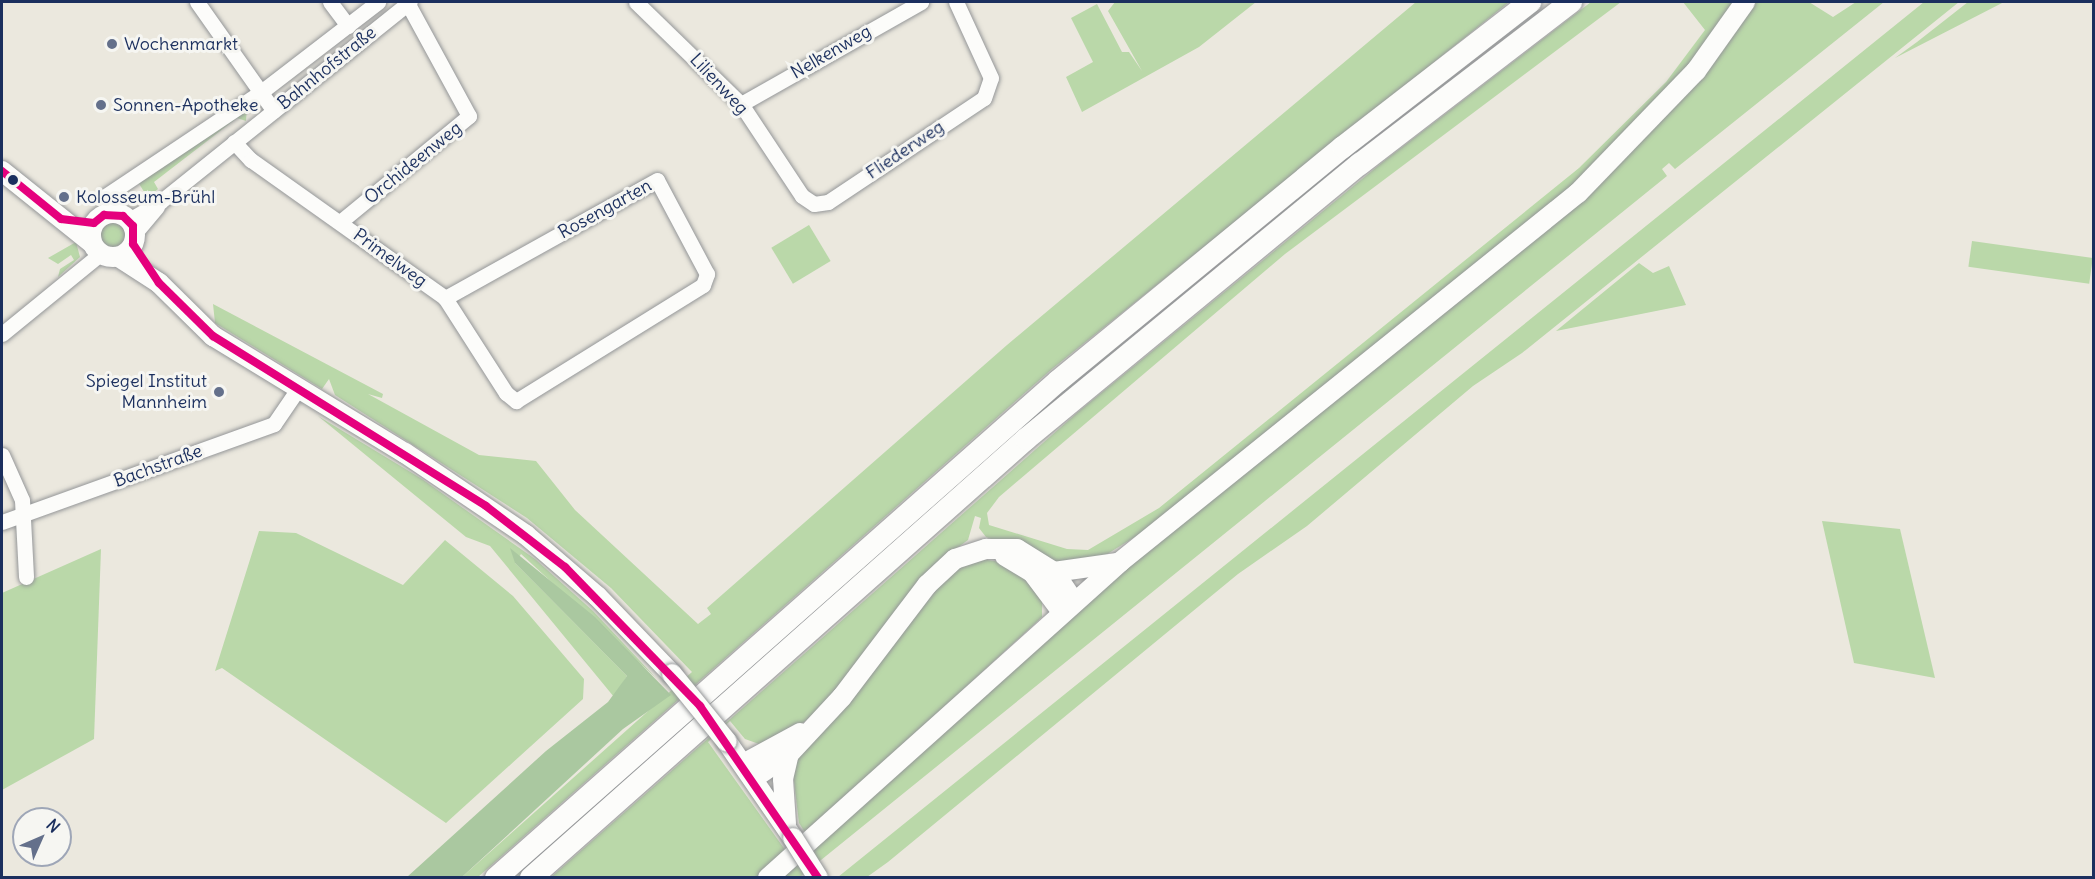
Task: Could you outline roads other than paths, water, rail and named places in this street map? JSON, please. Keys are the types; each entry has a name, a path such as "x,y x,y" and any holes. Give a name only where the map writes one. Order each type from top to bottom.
{"highway":[{"path":"496,878 1030,404 1317,167 1530,2"},
{"path":"531,878 1026,439 1351,171 1571,2"}],"main road":[{"path":"768,878 1120,562 1594,179 1696,71 1745,2"},
{"path":"2,171 62,219 115,239 213,336 486,506 589,589 672,674 727,742 749,771 818,878"},
{"path":"789,832 783,779 789,754 811,727 854,683 936,575 965,555 992,549 1028,553 1054,572 1068,607"},
{"path":"992,549 1032,572 1068,607"},
{"path":"1054,572 1120,562"},
{"path":"749,771 811,727"},
{"path":"749,771 789,754"}],"street":[{"path":"197,2 274,111"},
{"path":"330,2 348,26"},
{"name":"Bahnhofstraße","path":"104,197 261,92 378,2"},
{"name":"Bahnhofstraße","path":"2,334 160,202 409,2"},
{"name":"Orchideenweg","path":"340,222 469,116 409,2"},
{"name":"Lilienweg","path":"636,2 741,104 802,196 814,204"},
{"name":"Nelkenweg","path":"741,104 921,2"},
{"name":"Fliederweg","path":"814,204 828,202 984,98 990,88 992,78 956,2"},
{"name":"Primelweg","path":"234,142 251,160 445,298 506,393 516,401"},
{"name":"Rosengarten","path":"445,298 657,180 706,263 703,285 516,401"},
{"name":"Bachstraße","path":"2,522 274,424 298,389"},
{"path":"2,455 23,514 26,577"}],"place":[{"name":"Wochenmarkt","path":"112,44"},
{"name":"Sonnen-Apotheke","path":"101,105"},
{"name":"Kolosseum-Brühl","path":"64,197"},
{"name":"Spiegel Institut Mannheim","path":"219,392"}]}
